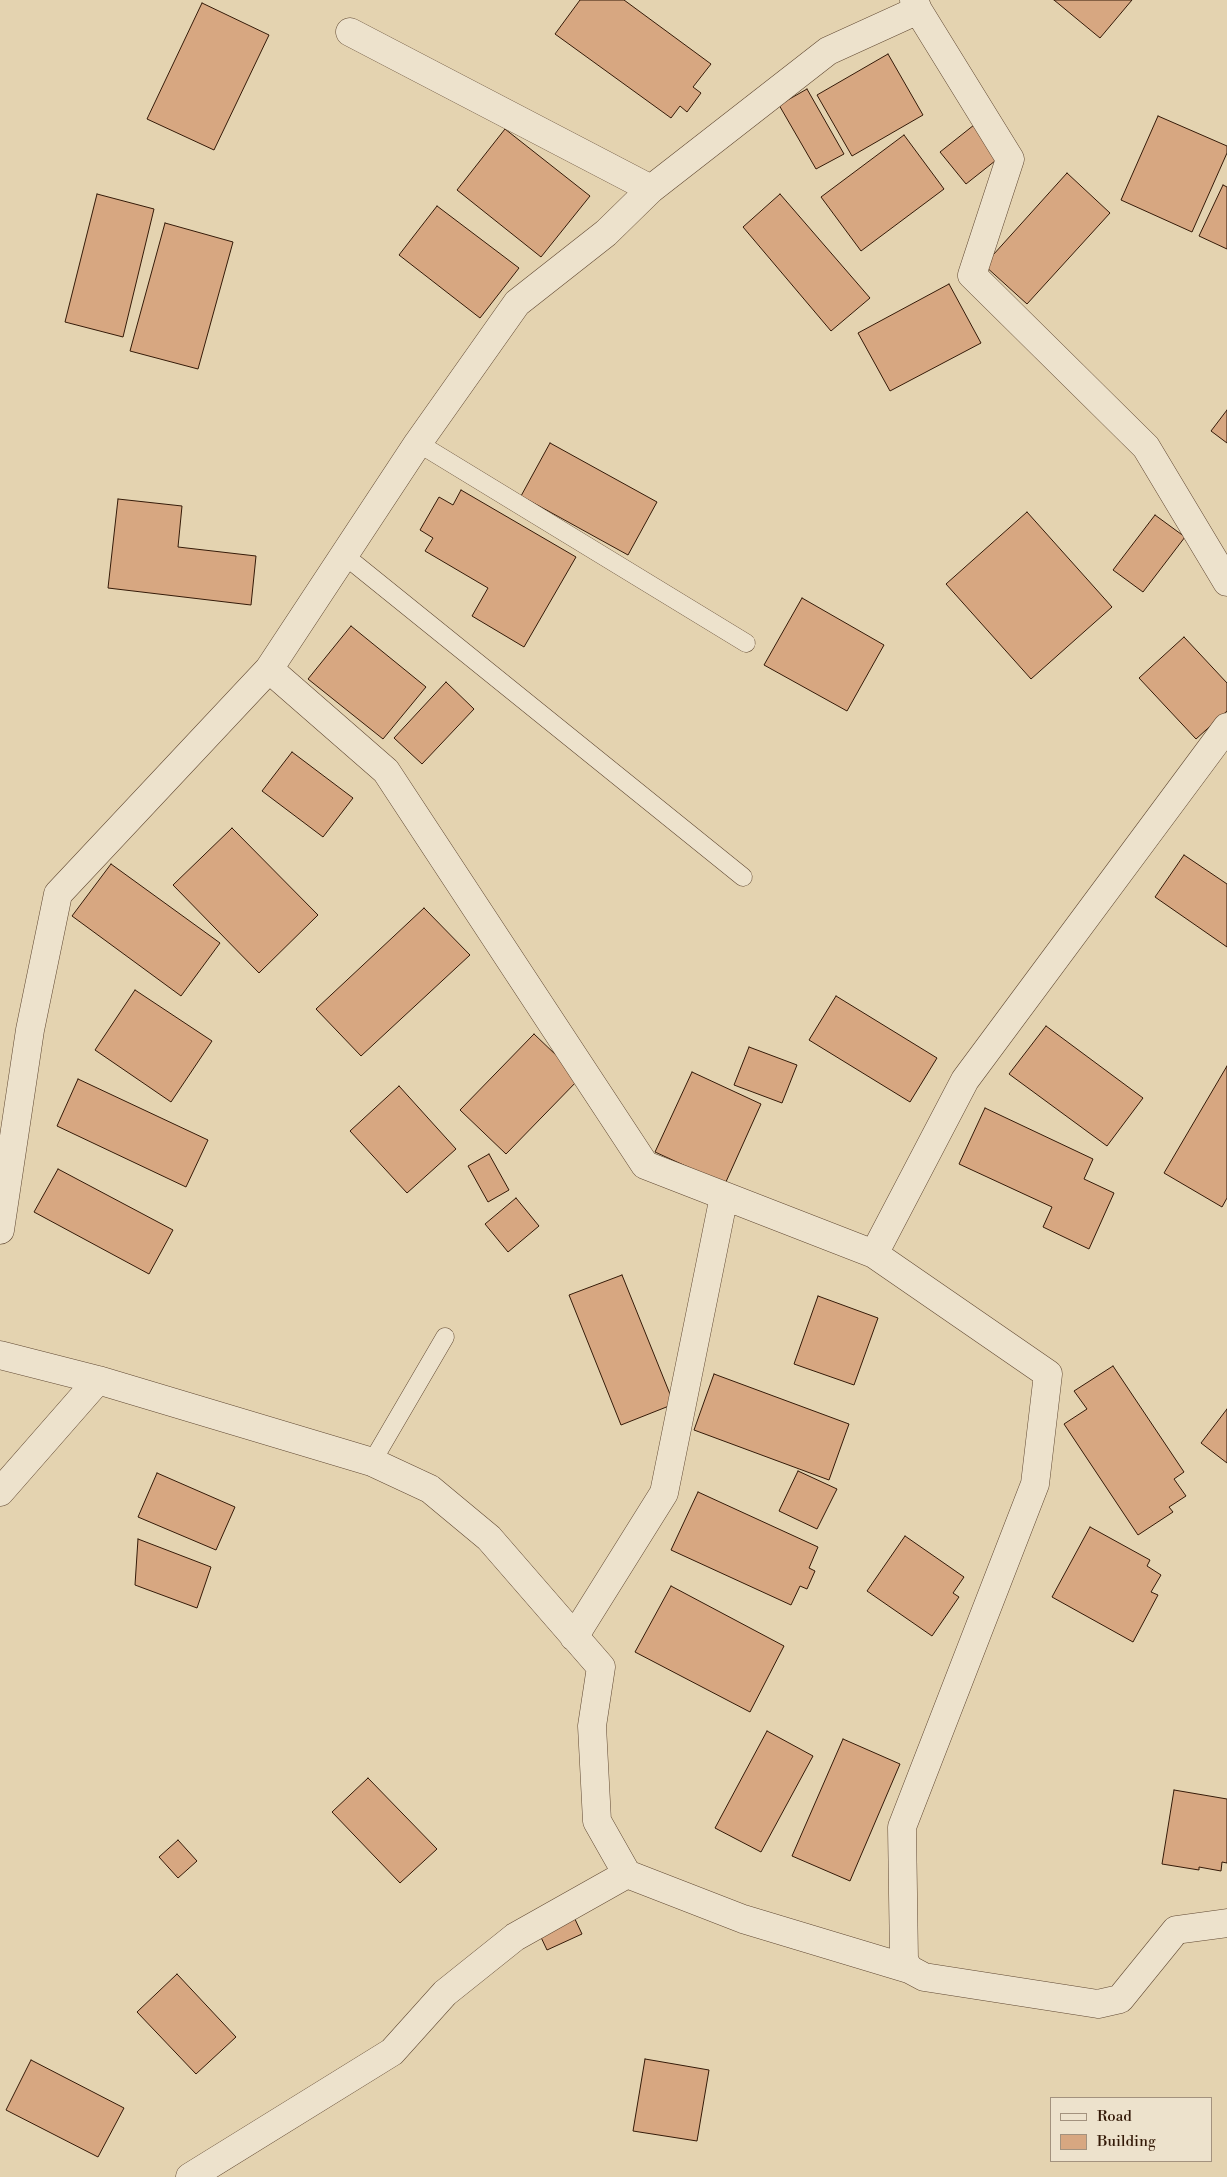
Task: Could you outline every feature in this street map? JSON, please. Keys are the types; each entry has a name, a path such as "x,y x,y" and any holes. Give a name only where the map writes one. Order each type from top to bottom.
{"street":[{"path":"0,1230 30,1030 58,894 269,669 418,443 517,303 606,233 651,189 828,51 916,5 1010,160 972,275 1146,447 1227,582"},
{"path":"350,32 651,189"},
{"path":"269,669 386,771 645,1165 874,1254 1048,1374 1035,1484 902,1827 904,1960 909,1969"},
{"path":"874,1254 966,1080 1227,727"},
{"path":"574,1637 664,1494 724,1196"},
{"path":"0,1355 98,1380 372,1462 430,1489 489,1538 601,1667 592,1726 597,1821 628,1874 743,1919 909,1969 924,1977 1098,2004 1120,1999 1176,1930 1227,1923"},
{"path":"0,1492 98,1380"},
{"path":"190,2177 392,2052 445,1993 515,1937 628,1874"}],"lane":[{"path":"418,443 746,642"},
{"path":"344,555 743,877"},
{"path":"372,1462 445,1337"}],"building":[{"path":"580,0 624,0 711,64 693,87 701,93 687,112 680,106 671,118 555,34"},
{"path":"1054,0 1132,0 1100,38"},
{"path":"202,3 269,35 214,150 147,119"},
{"path":"888,54 923,115 852,156 817,95"},
{"path":"807,89 844,154 816,169 779,105"},
{"path":"1158,116 1227,146 1227,153 1192,232 1121,200"},
{"path":"974,125 1000,157 966,184 940,152"},
{"path":"505,129 590,196 541,257 457,190"},
{"path":"904,135 944,189 861,251 821,197"},
{"path":"1067,173 1110,213 1027,304 984,265"},
{"path":"1223,185 1227,187 1227,249 1199,236"},
{"path":"97,194 154,209 123,337 65,322"},
{"path":"780,194 870,298 831,331 743,227"},
{"path":"437,206 519,268 480,318 399,255"},
{"path":"165,223 233,242 198,369 130,351"},
{"path":"949,284 981,343 890,391 858,333"},
{"path":"1227,410 1227,443 1211,431"},
{"path":"550,443 657,502 628,555 521,496"},
{"path":"461,490 576,557 524,647 472,616 488,588 425,551 433,538 420,530 439,497 453,505"},
{"path":"118,499 182,506 178,547 256,556 251,605 108,588"},
{"path":"1027,512 1112,607 1031,679 946,584"},
{"path":"1155,515 1185,537 1143,592 1113,570"},
{"path":"802,598 884,645 847,711 764,665"},
{"path":"351,626 426,687 383,739 308,679"},
{"path":"1184,637 1227,683 1227,711 1196,739 1139,678"},
{"path":"446,682 474,709 422,764 394,738"},
{"path":"292,752 353,798 323,837 262,791"},
{"path":"232,828 318,915 259,973 173,885"},
{"path":"1184,855 1227,884 1227,947 1155,897"},
{"path":"111,864 220,943 181,996 72,916"},
{"path":"424,908 470,955 361,1056 316,1009"},
{"path":"135,990 212,1041 171,1102 95,1050"},
{"path":"836,996 937,1058 910,1102 809,1040"},
{"path":"1046,1026 1143,1098 1107,1146 1009,1074"},
{"path":"534,1034 580,1078 506,1154 460,1110"},
{"path":"749,1047 797,1065 782,1103 734,1085"},
{"path":"1227,1066 1227,1198 1222,1207 1164,1173"},
{"path":"692,1072 761,1104 725,1184 655,1152"},
{"path":"78,1079 208,1140 186,1187 57,1126"},
{"path":"399,1086 456,1149 407,1193 350,1131"},
{"path":"985,1108 1093,1159 1084,1179 1114,1193 1089,1249 1043,1227 1052,1207 959,1164"},
{"path":"489,1154 509,1190 488,1202 468,1166"},
{"path":"58,1169 173,1230 149,1274 34,1212"},
{"path":"516,1198 539,1226 508,1252 485,1224"},
{"path":"622,1275 674,1404 621,1425 569,1295"},
{"path":"818,1296 878,1318 854,1385 794,1364"},
{"path":"1113,1366 1184,1472 1174,1479 1186,1496 1169,1507 1173,1512 1138,1535 1064,1424 1087,1409 1074,1391"},
{"path":"714,1374 849,1424 829,1480 694,1430"},
{"path":"1227,1409 1227,1463 1201,1443"},
{"path":"798,1471 837,1489 817,1529 779,1511"},
{"path":"157,1473 235,1507 216,1550 138,1517"},
{"path":"698,1492 818,1547 809,1568 815,1571 807,1589 800,1586 791,1605 671,1550"},
{"path":"1090,1527 1150,1560 1147,1566 1161,1575 1151,1592 1158,1595 1133,1642 1052,1597"},
{"path":"905,1536 964,1577 953,1593 959,1597 932,1636 867,1591"},
{"path":"138,1539 211,1567 197,1608 135,1585"},
{"path":"671,1586 784,1646 750,1712 635,1652"},
{"path":"767,1731 813,1756 761,1852 715,1828"},
{"path":"843,1739 900,1764 850,1881 792,1856"},
{"path":"368,1778 437,1849 400,1883 332,1812"},
{"path":"1174,1790 1227,1799 1227,1863 1222,1862 1221,1871 1199,1867 1199,1870 1162,1864"},
{"path":"178,1840 197,1861 178,1878 159,1857"},
{"path":"565,1898 582,1934 547,1950 530,1914"},
{"path":"177,1974 236,2037 196,2074 137,2012"},
{"path":"645,2059 709,2070 697,2141 633,2131"},
{"path":"31,2060 124,2108 98,2157 6,2110"}]}
